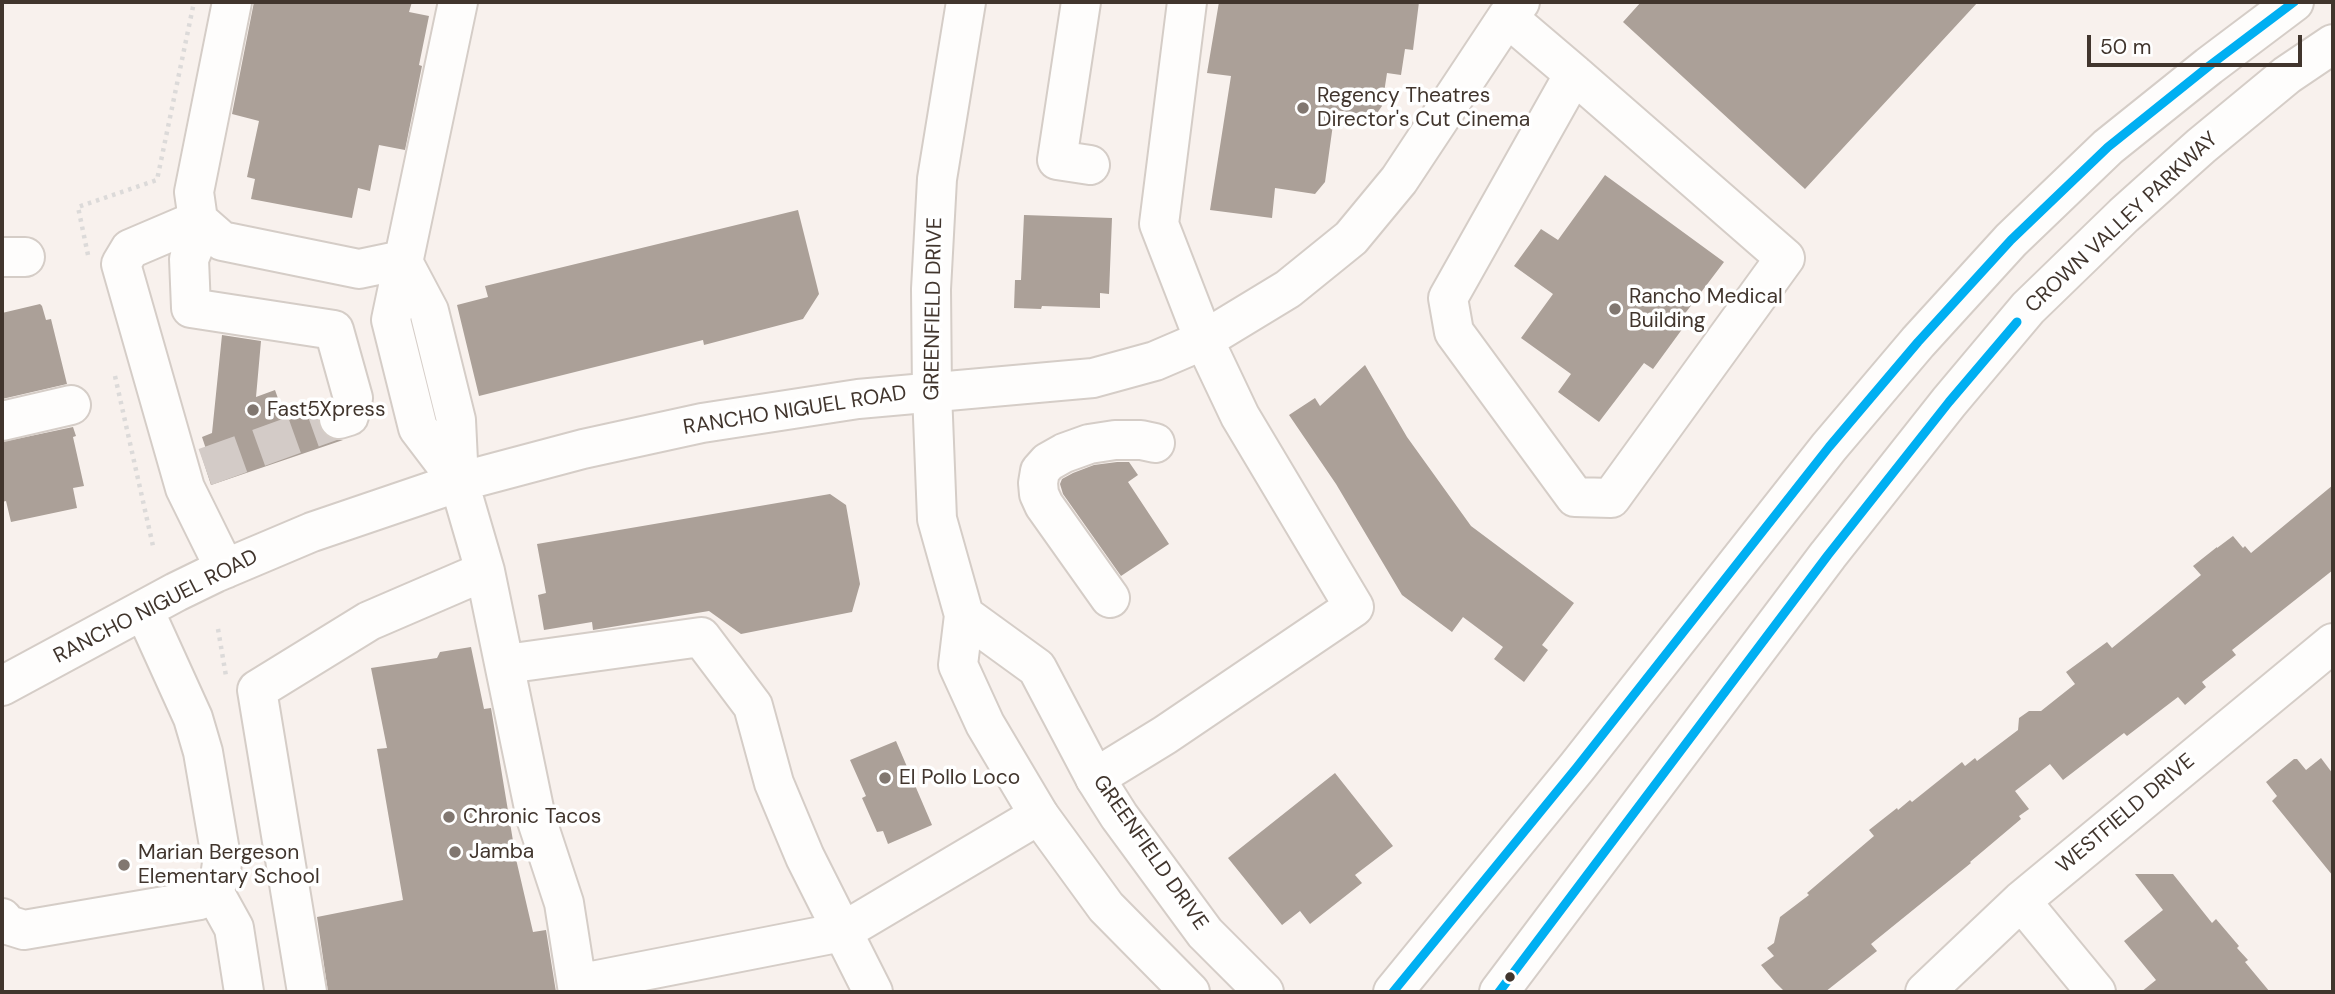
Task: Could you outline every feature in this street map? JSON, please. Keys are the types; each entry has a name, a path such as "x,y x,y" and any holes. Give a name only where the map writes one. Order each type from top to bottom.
{"main road":[{"path":"232,2 194,192 201,222 190,259 191,307 334,330 353,398 349,416 338,419"},
{"path":"458,2 402,260 429,311 456,420 459,482 485,571 536,818 564,902 577,988 842,932 1039,816"},
{"name":"GREENFIELD DRIVE","path":"966,2 937,179 931,289 937,519 964,615 958,665 985,724 1039,816 1106,907 1189,992"},
{"path":"1080,2 1057,160 1090,165"},
{"path":"1095,778 1165,736 1354,607 1240,416 1204,340 1159,224 1187,2"},
{"path":"1393,992 1577,767 1829,447 1918,342 2002,250 2108,147 2294,2"},
{"path":"1513,9 1574,74 1785,258 1611,498 1575,497 1454,332 1448,298 1574,74"},
{"name":"RANCHO NIGUEL ROAD","path":"2,686 225,569 312,532 459,482 583,449 702,423 858,399 1093,378 1155,361 1204,340 1288,289 1350,238 1399,180 1513,9"},
{"name":"CROWN VALLEY PARKWAY","path":"1499,992 1828,555 1948,402 2028,308 2124,215 2201,146 2287,75 2333,44"},
{"path":"201,222 222,241 359,269 402,260"},
{"path":"201,222 130,249 121,264 193,472 185,488 225,569"},
{"path":"2,421 71,405"},
{"path":"1110,598 1044,505 1039,494 1040,471 1048,462 1064,453 1089,444 1115,440 1155,443"},
{"path":"307,992 257,690 369,621 485,571"},
{"path":"2,918 8,925 24,930 200,900 213,890 219,877 222,863 204,752 193,718 144,610"},
{"name":"GREENFIELD DRIVE","path":"964,615 1037,668 1095,778 1119,816 1205,933 1265,992"},
{"path":"506,664 701,637 752,706 774,783 805,857 873,992"},
{"name":"WESTFIELD DRIVE","path":"1925,992 2021,901 2326,662"},
{"path":"213,890 234,928 244,992"},
{"path":"2021,901 2096,992"}],"building":[{"path":"254,2 412,2 409,12 429,16 405,150 379,145 370,191 358,188 352,218 251,199 255,179 247,177 259,121 232,114"},
{"name":"Regency Theatres Director's Cut Cinema","path":"1219,2 1419,2 1413,50 1405,49 1401,75 1387,73 1382,106 1375,116 1335,110 1325,182 1315,194 1275,188 1272,218 1210,210 1231,76 1207,73"},
{"path":"1641,2 1978,2 1805,189 1623,22"},
{"name":"Rancho Medical Building","path":"1605,175 1724,262 1677,324 1683,328 1653,369 1644,363 1599,422 1558,392 1571,374 1521,338 1553,294 1514,266 1541,229 1558,240"},
{"path":"798,210 819,294 803,319 704,345 703,340 479,396 457,305 488,297 485,286"},
{"path":"1024,215 1112,218 1109,294 1100,293 1100,308 1014,308 1015,280 1021,280"},
{"path":"40,304 46,320 51,319 67,384 2,399 2,313"},
{"name":"Fast5Xpress","path":"222,335 261,341 256,397 275,390 286,421 320,409 318,425 324,434 333,440 343,440 211,485 201,454 207,452 202,437 212,433"},
{"path":"1365,365 1407,437 1471,526 1574,603 1542,645 1548,650 1524,682 1494,659 1503,647 1463,617 1452,632 1402,595 1336,484 1289,415 1315,398 1320,406"},
{"path":"73,427 84,486 73,488 77,508 11,522 6,501 2,502 2,442"},
{"path":"1129,462 1138,475 1128,482 1169,544 1121,576 1063,494 1060,484 1062,479 1073,473 1094,465"},
{"path":"2333,485 2333,570 2232,650 2236,655 2202,682 2206,687 2185,705 2178,697 2127,736 2124,733 2063,780 2050,764 2015,791 2029,809 2019,816 2021,819 1871,944 1877,951 1825,992 1785,992 1775,982 1761,965 1774,956 1767,948 1774,943 1780,917 1809,895 1807,893 1874,836 1869,830 1897,808 1898,810 1910,800 1912,802 1962,762 1965,766 1975,758 1977,761 2018,730 2019,718 2029,711 2041,711 2075,684 2066,672 2107,642 2112,648 2160,609 2201,575 2193,566 2217,547 2233,536 2251,553"},
{"path":"830,494 846,505 860,584 852,612 741,634 709,611 593,630 592,622 544,630 538,595 546,593 537,544"},
{"path":"471,647 484,709 491,708 516,859 533,932 546,930 556,992 328,992 317,917 403,900 377,749 387,748 371,668 437,658 440,652"},
{"name":"El Pollo Loco","path":"896,741 932,825 888,844 883,831 877,832 862,798 866,796 850,760"},
{"path":"2321,758 2333,774 2333,876 2272,801 2277,796 2266,782 2294,759 2306,770"},
{"path":"1335,773 1393,846 1355,875 1362,883 1310,924 1300,911 1282,925 1228,858"},
{"path":"2135,874 2173,874 2212,923 2216,919 2239,946 2237,948 2248,960 2245,962 2270,992 2141,992 2156,980 2124,941 2163,910"}],"tunnel":[{"path":"205,467 339,419"}],"transit line":[{"path":"1393,992 1577,767 1829,447 1918,342 2011,240 2108,147 2294,2"},
{"path":"1499,992 1828,555 1949,402 2017,322"}],"place":[{"name":"Regency Theatres Director's Cut Cinema","path":"1303,108"},
{"name":"Rancho Medical Building","path":"1615,309"},
{"name":"Fast5Xpress","path":"253,410"},
{"name":"El Pollo Loco","path":"885,778"},
{"name":"Chronic Tacos","path":"449,817"},
{"name":"Jamba","path":"455,852"},
{"name":"Marian Bergeson Elementary School","path":"124,865"}]}
